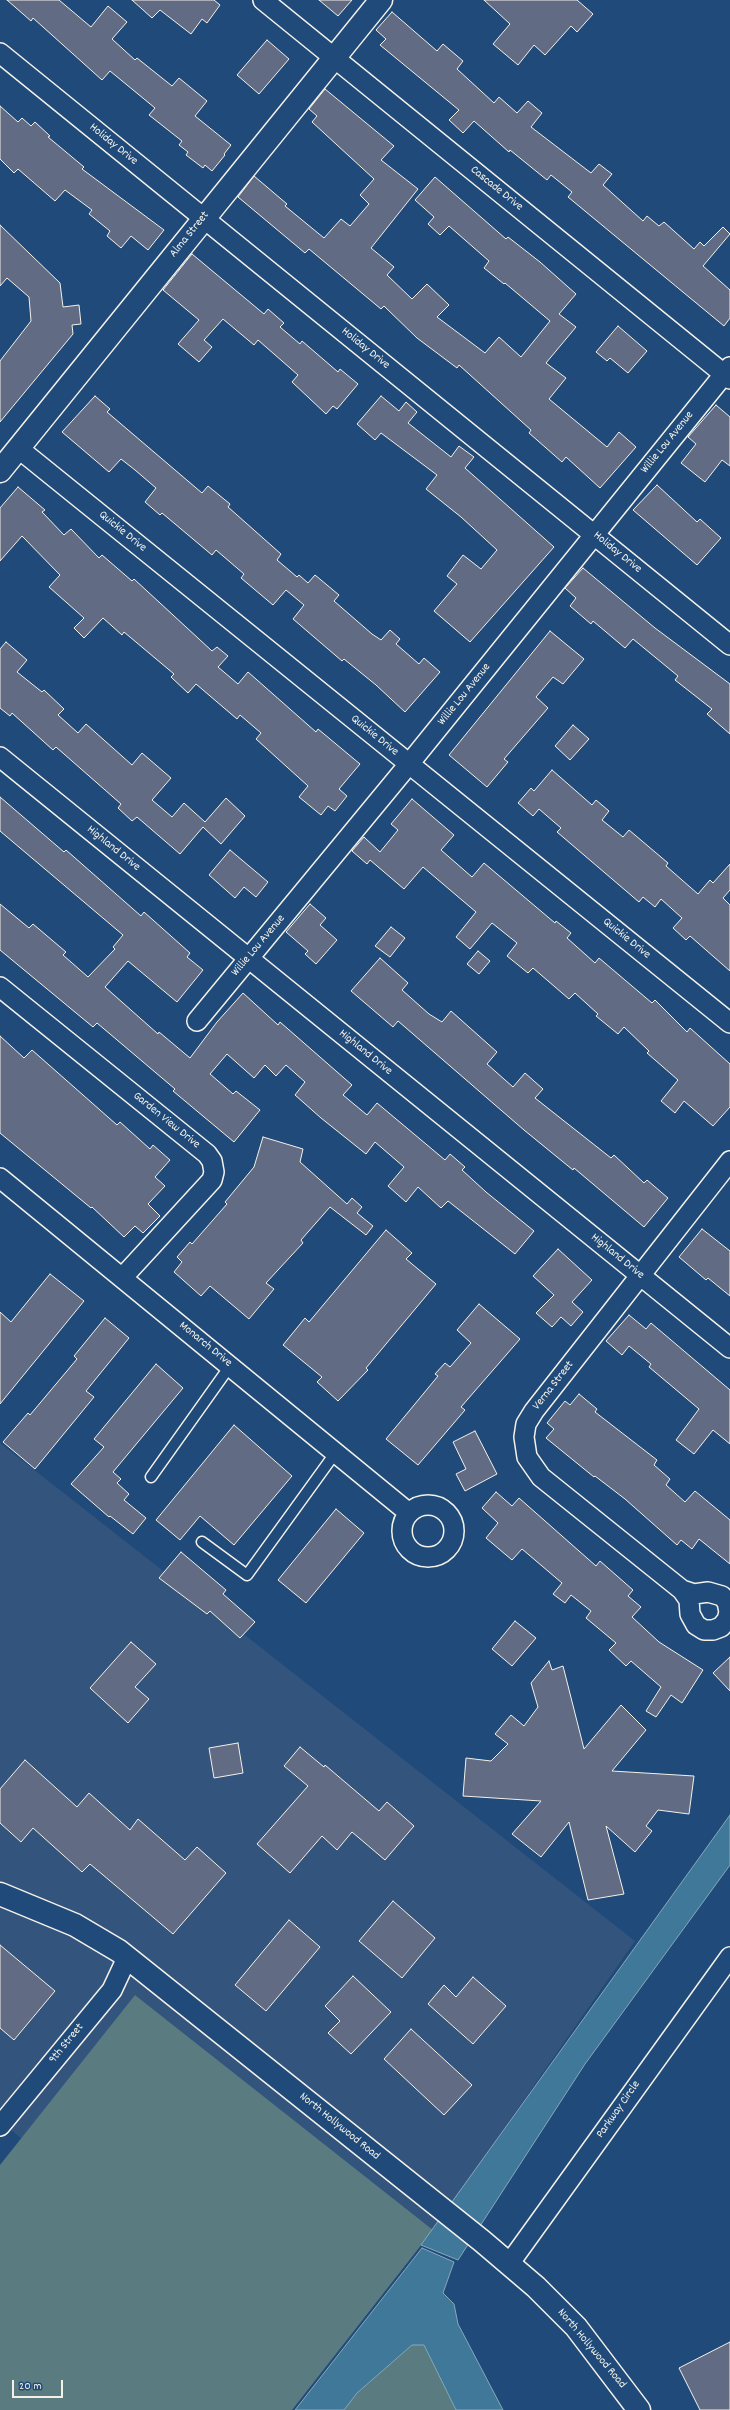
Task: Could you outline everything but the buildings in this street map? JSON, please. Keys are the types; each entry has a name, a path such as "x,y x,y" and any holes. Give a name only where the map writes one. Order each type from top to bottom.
{"main road":[{"name":"Alma Street","path":"0,471 381,0"},
{"name":"North Hollywood Road","path":"0,1894 75,1925 127,1958 482,2241 536,2287 576,2327 639,2410"}],"street":[{"name":"Cascade Drive","path":"263,0 728,373"},
{"name":"Holiday Drive","path":"0,53 730,645"},
{"name":"Willie Lou Avenue","path":"197,1021 728,373"},
{"name":"Quickie Drive","path":"18,448 730,1023"},
{"name":"Highland Drive","path":"0,757 730,1348"},
{"name":"Garden View Drive","path":"0,986 207,1154 212,1161 214,1172 212,1180 122,1278"},
{"name":"Verna Street","path":"682,1590 541,1477 532,1467 524,1446 526,1424 534,1411 730,1161"},
{"name":"Monarch Drive","path":"0,1178 409,1513"},
{"name":"Parkway Circle","path":"509,2264 730,1957"},
{"name":"9th Street","path":"0,2126 112,1990 127,1958"}],"lane":[{"path":"151,1476 230,1366"},
{"path":"202,1542 247,1575 336,1452"}],"shaded area":[{"path":"0,1443 635,1941 433,2230 135,1995 22,2139 0,2121"},
{"path":"730,1815 730,1865 585,2064 458,2260 421,2245"},
{"path":"422,2248 454,2262 443,2293 454,2304 458,2324 503,2410 456,2410 424,2345 412,2345 357,2393 344,2410 295,2410"}],"green space":[{"path":"135,1995 433,2230 292,2410 0,2410 0,2165"},
{"path":"412,2345 424,2345 456,2410 344,2410 357,2393"}]}
